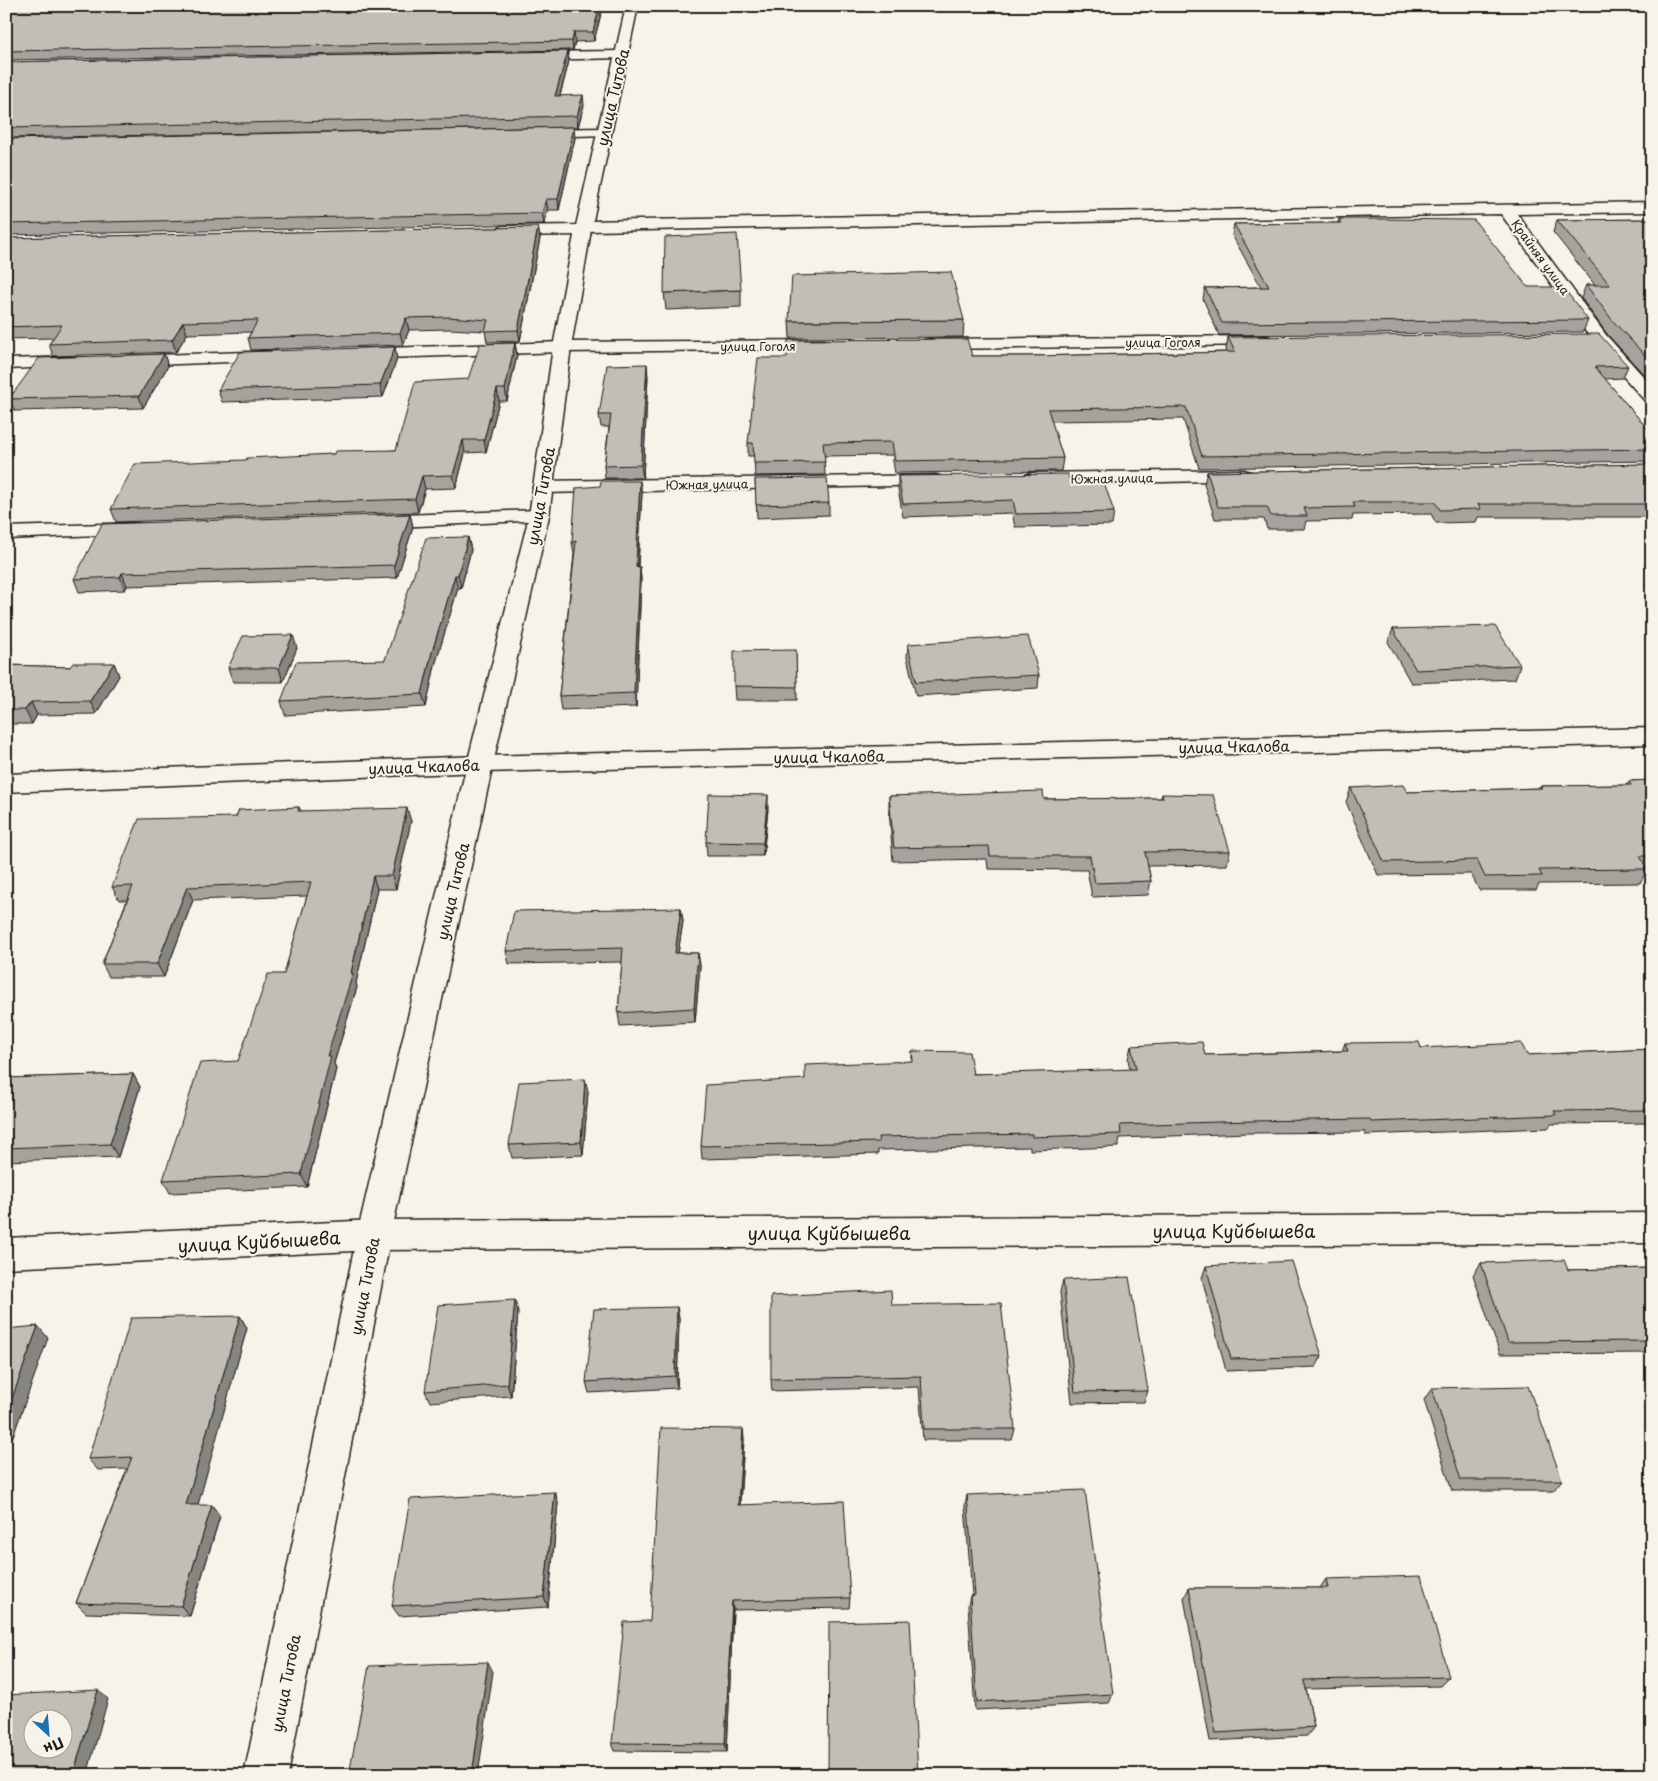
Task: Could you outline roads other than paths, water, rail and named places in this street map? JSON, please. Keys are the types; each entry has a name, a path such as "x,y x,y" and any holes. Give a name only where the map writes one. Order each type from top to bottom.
{"street":[{"name":"улица Титова","path":"266,1775 374,1235 480,764 539,516 562,347 584,228 632,6"},
{"path":"522,56 621,55"},
{"path":"524,134 604,132"},
{"path":"484,232 584,228 1652,207"},
{"name":"Крайняя улица","path":"1506,210 1600,339 1652,397"},
{"path":"1580,339 1600,339"},
{"name":"улица Гоголя","path":"912,344 1280,341"},
{"name":"улица Гоголя","path":"344,354 562,347 842,345"},
{"path":"116,361 294,356"},
{"path":"6,364 86,362"},
{"name":"Южная улица","path":"1012,479 1262,475"},
{"name":"Южная улица","path":"543,487 952,480"},
{"path":"352,522 539,516"},
{"path":"6,534 154,529"},
{"name":"улица Чкалова","path":"6,783 480,764 1652,736"},
{"name":"улица Куйбышева","path":"6,1253 374,1235 1652,1228"}]}
